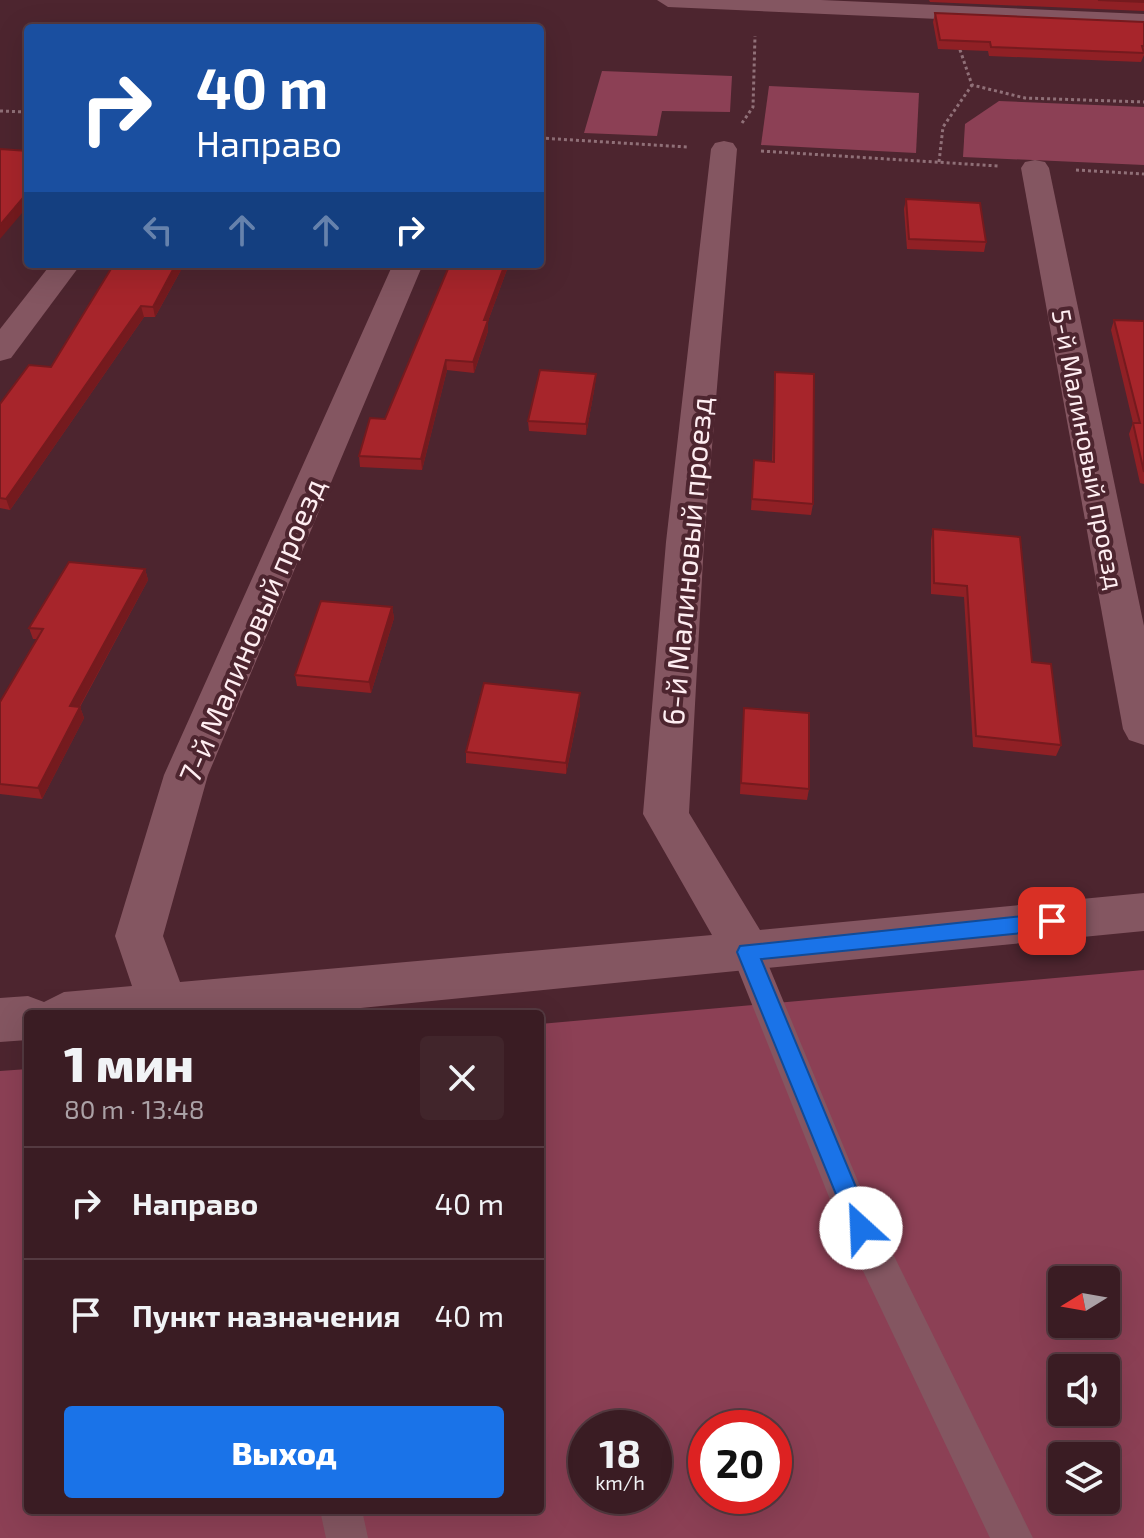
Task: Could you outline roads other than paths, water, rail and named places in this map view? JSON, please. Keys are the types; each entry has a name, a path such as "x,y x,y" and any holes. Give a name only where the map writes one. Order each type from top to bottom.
{"street":[{"path":"668,0 1144,21"},
{"name":"6-й Малиновый проезд","path":"724,149 685,542 666,814 747,952"},
{"name":"5-й Малиновый проезд","path":"1035,168 1144,729"},
{"path":"0,351 63,268"},
{"name":"7-й Малиновый проезд","path":"168,1009 139,936 186,775 406,268"},
{"path":"147,1010 1144,912"},
{"path":"0,1020 24,1018"}],"lane":[{"path":"747,952 848,1200 1012,1538"},
{"path":"342,1514 347,1538"}]}
